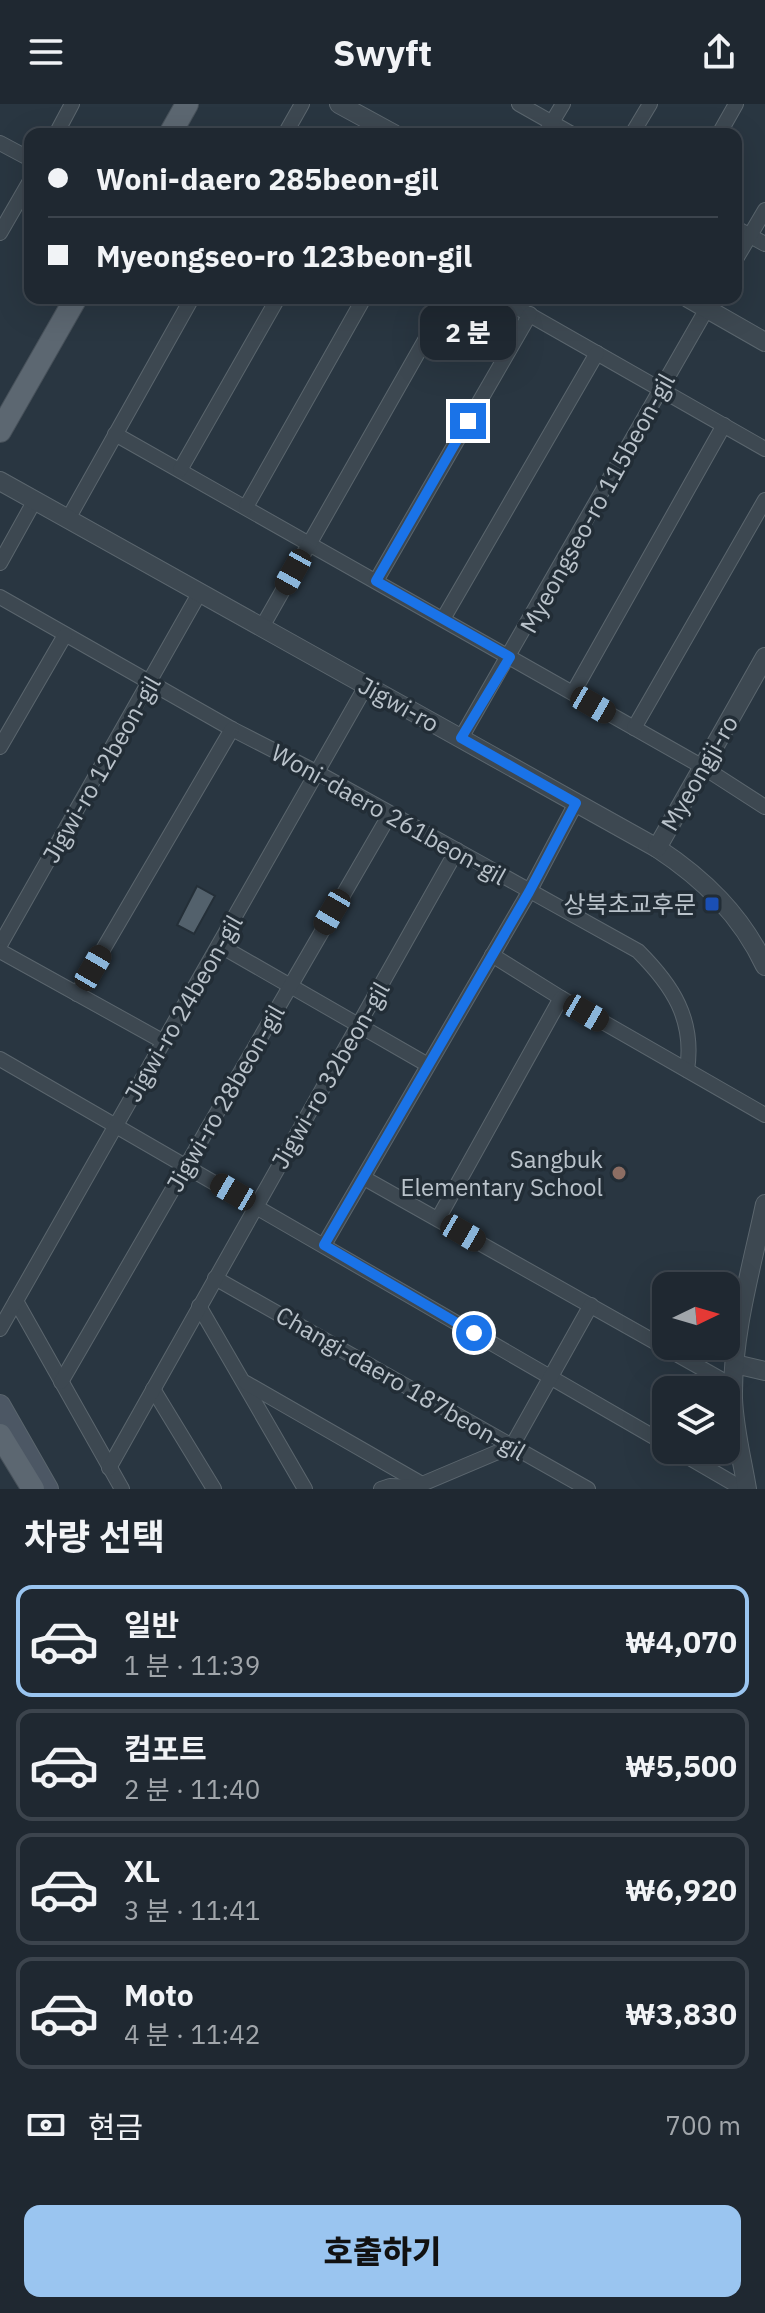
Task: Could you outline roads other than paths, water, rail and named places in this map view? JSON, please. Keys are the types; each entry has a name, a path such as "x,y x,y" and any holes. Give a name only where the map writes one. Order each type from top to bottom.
{"main road":[{"path":"173,128 187,104"},
{"path":"0,431 73,304"},
{"path":"0,1405 48,1489"},
{"path":"0,1435 33,1489"},
{"path":"0,1454 20,1489"}],"street":[{"path":"59,128 72,104"},
{"path":"288,128 302,104"},
{"path":"339,104 383,128"},
{"path":"519,104 549,128 563,104"},
{"path":"636,128 650,104"},
{"path":"722,128 736,104"},
{"path":"0,143 24,156"},
{"path":"0,233 24,191"},
{"path":"742,249 765,210"},
{"path":"742,231 765,244"},
{"path":"68,519 189,304"},
{"path":"180,470 275,304"},
{"path":"246,507 361,304"},
{"path":"262,627 446,304"},
{"path":"511,304 765,449"},
{"path":"710,304 765,342"},
{"name":"Myeongseo-ro 115beon-gil","path":"461,738 710,304"},
{"path":"376,581 530,314"},
{"path":"443,619 597,353"},
{"path":"573,693 724,425"},
{"path":"115,434 703,767 765,807"},
{"name":"Jigwi-ro","path":"0,481 657,848 684,866 725,902 753,940 765,966"},
{"path":"0,563 35,500"},
{"path":"634,728 765,500"},
{"name":"Jigwi-ro 12beon-gil","path":"0,948 200,592"},
{"name":"Woni-daero 261beon-gil","path":"0,597 232,729 318,773 638,951 662,975 681,1008 690,1035 687,1070"},
{"path":"0,747 65,635"},
{"name":"Myeongji-ro","path":"657,848 763,665"},
{"name":"Jigwi-ro 24beon-gil","path":"0,1329 366,686"},
{"path":"77,994 232,729"},
{"path":"324,1245 529,892 576,803"},
{"name":"Jigwi-ro 28beon-gil","path":"61,1382 390,814"},
{"name":"Jigwi-ro 32beon-gil","path":"109,1468 457,850"},
{"path":"219,945 428,1065"},
{"path":"0,948 164,1042"},
{"path":"492,955 765,1115"},
{"path":"438,1219 561,998"},
{"path":"0,1059 652,1436"},
{"path":"364,1178 715,1376"},
{"path":"734,1376 743,1308 765,1204"},
{"name":"Changi-daero 187beon-gil","path":"215,1278 582,1488"},
{"path":"16,1301 122,1489"},
{"path":"381,1489 390,1486 415,1487 512,1446 591,1305"},
{"path":"199,1306 305,1489"},
{"path":"735,1364 765,1371"},
{"path":"243,1381 422,1484"},
{"path":"153,1389 214,1489"},
{"path":"740,1452 745,1489"},
{"path":"701,1464 745,1489"}],"place":[{"name":"상북초교후문","path":"712,904"},
{"name":"Sangbuk Elementary School","path":"619,1173"}]}
